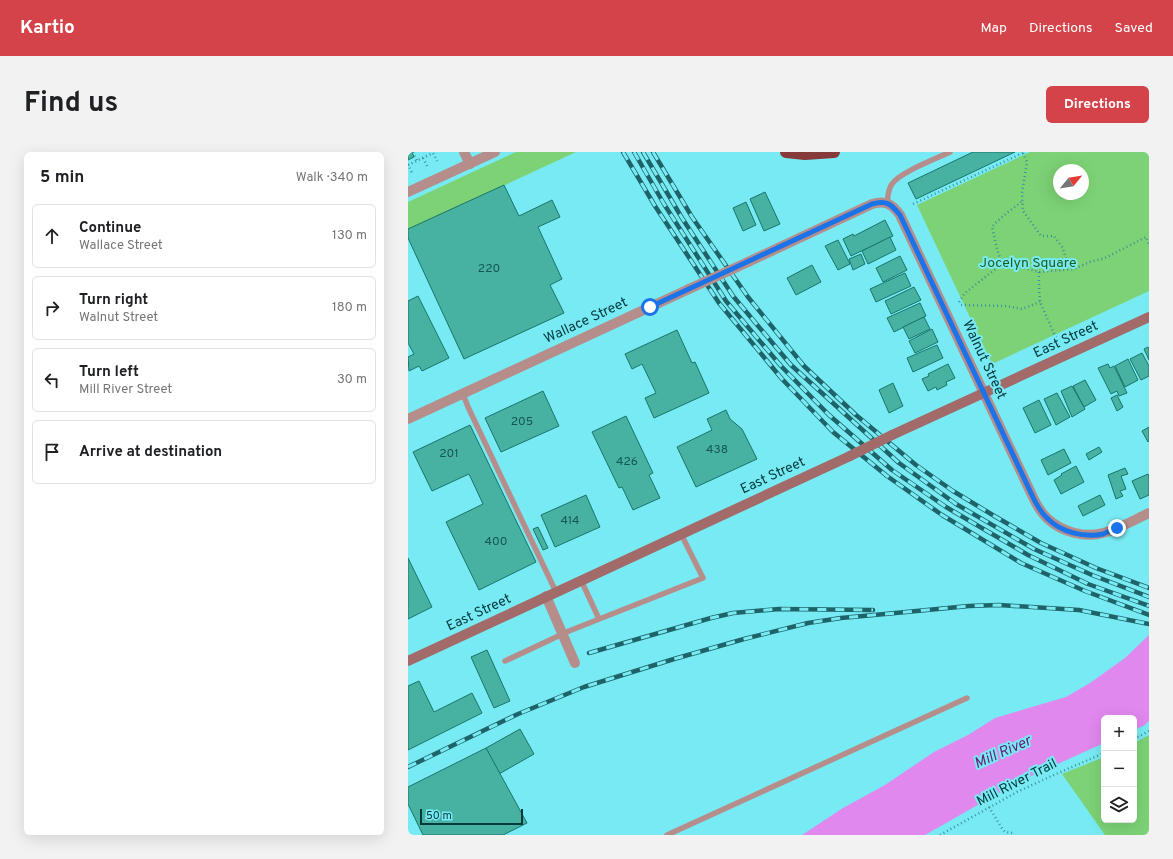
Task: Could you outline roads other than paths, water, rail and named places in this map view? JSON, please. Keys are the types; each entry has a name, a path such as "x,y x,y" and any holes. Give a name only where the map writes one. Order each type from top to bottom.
{"highway":[{"path":"786,152 805,154 834,152"}],"main road":[{"name":"East Street","path":"408,661 1149,317"}],"street":[{"path":"464,152 470,164"},
{"path":"408,192 495,152"},
{"name":"Wallace Street","path":"408,419 872,204 887,202"},
{"name":"Walnut Street","path":"887,202 895,208 900,215 1038,506 1048,519 1060,527 1074,533 1087,535 1102,534 1149,514"},
{"path":"551,594 562,634 575,663"}],"lane":[{"path":"887,202 890,186 894,181 903,174 950,152"},
{"path":"463,394 551,594"},
{"path":"505,661 562,634 703,578 681,534"},
{"path":"581,580 600,619"},
{"path":"667,835 967,698"}],"water":[{"name":"Mill River","path":"1149,635 1149,721 1145,725 1137,729 1137,715 1101,715 1101,744 1018,782 925,835 802,835 843,808 885,785 934,752 968,735 995,718 1066,697 1090,683 1125,658"}],"railway":[{"path":"623,152 655,206 719,303 782,379 833,432 887,476 942,515 1021,563 1085,591 1149,615"},
{"path":"634,152 664,204 726,301 781,366 829,415 892,470 946,507 1028,555 1088,584 1149,606"},
{"path":"643,152 682,218 733,296 791,365 899,463 956,504 1034,549 1092,575 1149,597"},
{"path":"653,152 692,217 748,297 804,366 856,415 916,465 953,491 996,517 1041,543 1096,568 1149,588"},
{"path":"408,767 518,714 584,687 674,659 808,623 841,618 969,606 999,605 1079,610 1149,624"},
{"path":"589,653 733,613 779,609 873,610"}],"park label":[{"name":"Jocelyn Square","path":"1028,263"}]}
